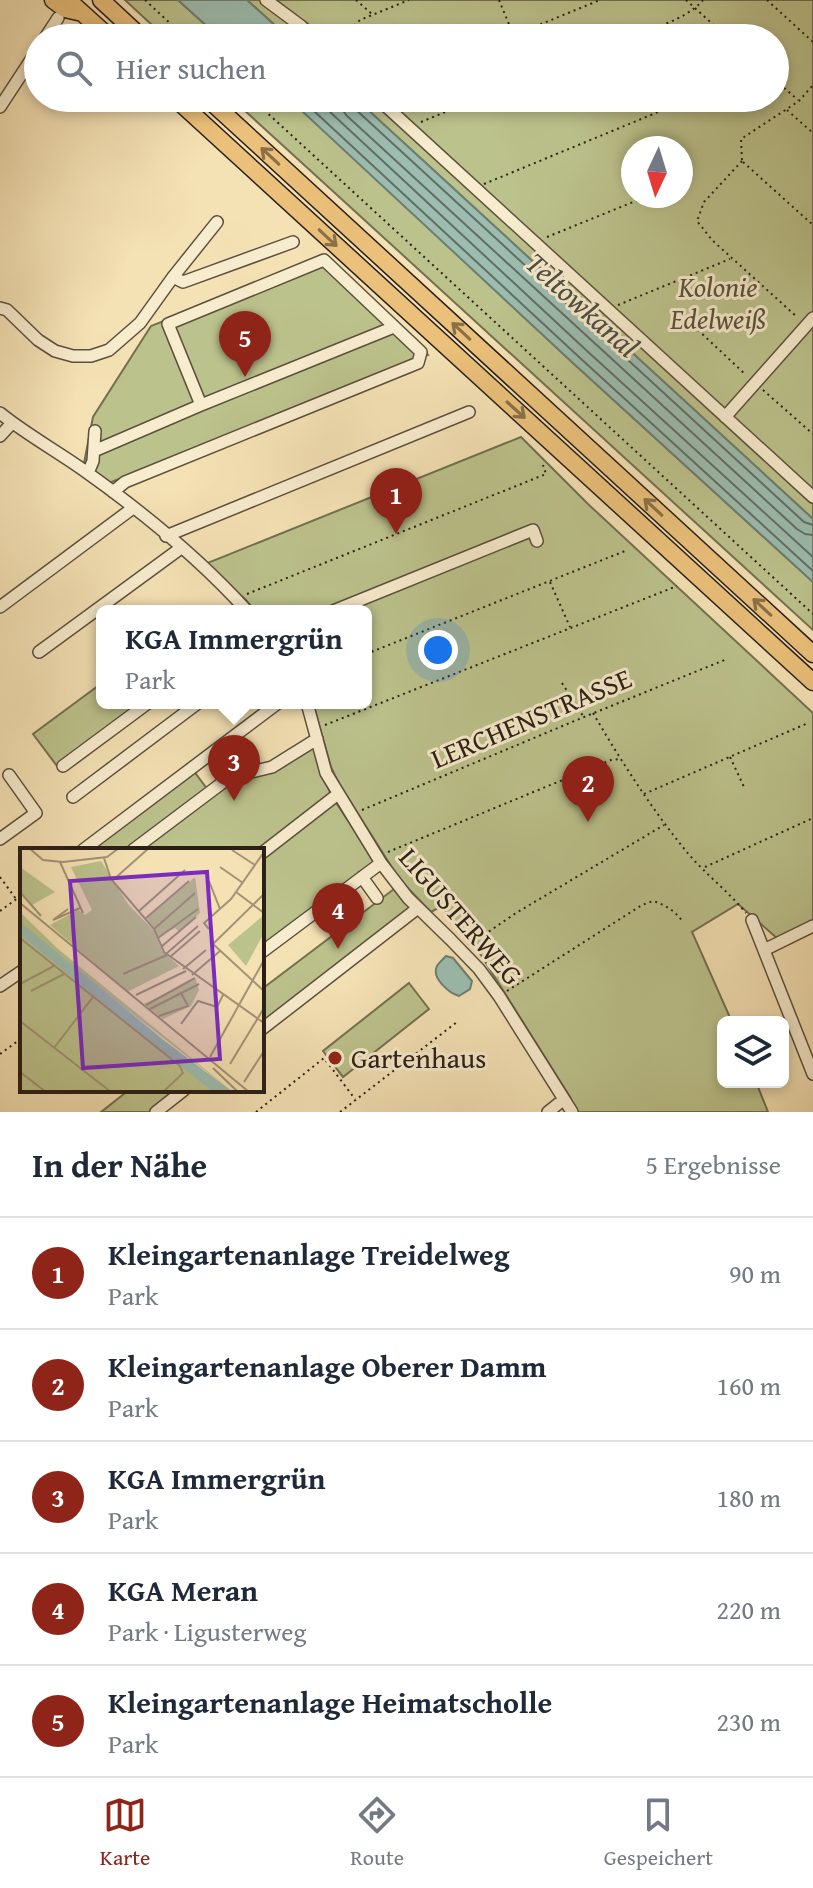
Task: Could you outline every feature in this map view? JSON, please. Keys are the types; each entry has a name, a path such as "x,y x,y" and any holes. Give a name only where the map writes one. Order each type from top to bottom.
{"highway":[{"path":"53,0 65,9 83,14"},
{"path":"68,0 94,24"},
{"path":"101,0 127,24"},
{"path":"190,112 813,682"},
{"path":"222,112 813,654"}],"street":[{"path":"266,0 298,24"},
{"path":"54,24 58,18"},
{"path":"0,107 24,70"},
{"path":"393,112 813,497"},
{"path":"0,308 7,310 38,340 55,351 73,356 91,356 109,350 140,323 217,222"},
{"path":"173,277 183,282 293,242"},
{"path":"113,492 125,482 418,363 421,352 324,260 168,324 201,405"},
{"path":"725,417 810,322"},
{"path":"94,451 394,327"},
{"path":"166,536 469,412"},
{"path":"0,413 113,492 181,548 242,605"},
{"path":"0,436 12,423"},
{"path":"88,473 93,461 95,431"},
{"path":"0,607 133,508"},
{"path":"348,605 533,530 537,541"},
{"path":"103,605 181,548"},
{"path":"39,652 96,610"},
{"path":"63,766 140,709"},
{"path":"73,797 190,709"},
{"path":"86,848 270,709"},
{"name":"LIGUSTERWEG","path":"309,709 326,773 380,860 398,887 461,950 499,996 572,1112"},
{"path":"136,848 230,777 272,767 316,734"},
{"path":"0,839 36,813 9,775"},
{"path":"264,851 338,794"},
{"path":"264,950 380,860"},
{"path":"362,877 377,898"},
{"path":"264,1027 418,908"},
{"path":"752,920 813,1074"},
{"path":"764,950 813,926"},
{"path":"0,986 20,972"},
{"path":"156,1112 181,1092"}],"path":[{"path":"145,0 171,24"},
{"path":"356,0 373,15"},
{"path":"356,24 409,0"},
{"path":"499,0 506,24"},
{"path":"542,24 600,0"},
{"path":"686,0 713,24"},
{"path":"660,24 696,9 703,0"},
{"path":"767,0 813,42"},
{"path":"789,108 813,85"},
{"path":"789,92 799,101"},
{"path":"266,112 813,614"},
{"path":"411,128 445,112"},
{"path":"477,189 658,112"},
{"path":"783,112 741,139 742,161 813,225"},
{"path":"788,112 813,133"},
{"path":"742,161 704,202 697,221 731,258 810,322"},
{"path":"537,244 540,240 621,207"},
{"path":"609,311 731,258"},
{"path":"698,330 813,434"},
{"path":"236,599 546,474 543,465"},
{"path":"372,652 625,551"},
{"path":"549,581 571,628"},
{"path":"316,734 677,586"},
{"name":"LERCHENSTRASSE","path":"352,814 727,659"},
{"path":"562,683 584,717"},
{"path":"593,713 665,825 688,854 752,920"},
{"path":"643,794 808,723"},
{"path":"730,757 745,789"},
{"path":"380,860 611,760 621,760"},
{"path":"702,868 813,818"},
{"path":"461,950 516,913 665,825"},
{"path":"0,877 16,899"},
{"path":"0,911 20,896"},
{"path":"499,996 653,901 666,906 683,922"},
{"path":"340,1112 457,1022"},
{"path":"0,1054 20,1039"},
{"path":"256,1112 324,1058 356,1099"}],"green space":[{"path":"125,0 178,0 205,24 151,24"},
{"name":"Kolonie Edelweiß","path":"247,0 813,0 813,519 370,112 789,112 789,24 274,24"},
{"path":"246,112 304,112 312,119 813,582 813,630"},
{"path":"323,258 428,355 109,483 84,463 93,417 151,326"},
{"path":"521,437 588,504 813,713 813,923 778,939 738,904 692,932 729,1016 717,1016 717,1088 758,1088 768,1112 576,1112 570,1097 479,952 442,906 431,912 400,880 331,767 315,709 372,709 372,605 250,605 205,564"},
{"path":"96,687 96,709 135,709 57,766 33,734"},
{"path":"314,745 331,794 264,848 85,848 190,766 208,790"},
{"path":"335,801 376,863 264,947 264,854"},
{"path":"394,889 413,910 264,1025 264,987"},
{"path":"409,983 429,1009 343,1077 323,1051"},
{"path":"126,1092 178,1092 153,1112 101,1112"}],"water":[{"path":"178,0 247,0 274,24 205,24"},
{"path":"303,112 370,112 813,519 813,582"},
{"path":"446,956 453,958 472,981 470,989 459,996 450,992 436,975 437,966"}],"place":[{"name":"Kleingartenanlage Heimatscholle","path":"245,377"},
{"name":"Kleingartenanlage Treidelweg","path":"396,534"},
{"name":"KGA Immergrün","path":"234,801"},
{"name":"Kleingartenanlage Oberer Damm","path":"588,822"},
{"name":"KGA Meran","path":"338,949"},
{"name":"Gartenhaus","path":"335,1058"}],"water label":[{"name":"Teltowkanal","path":"582,305"}]}
